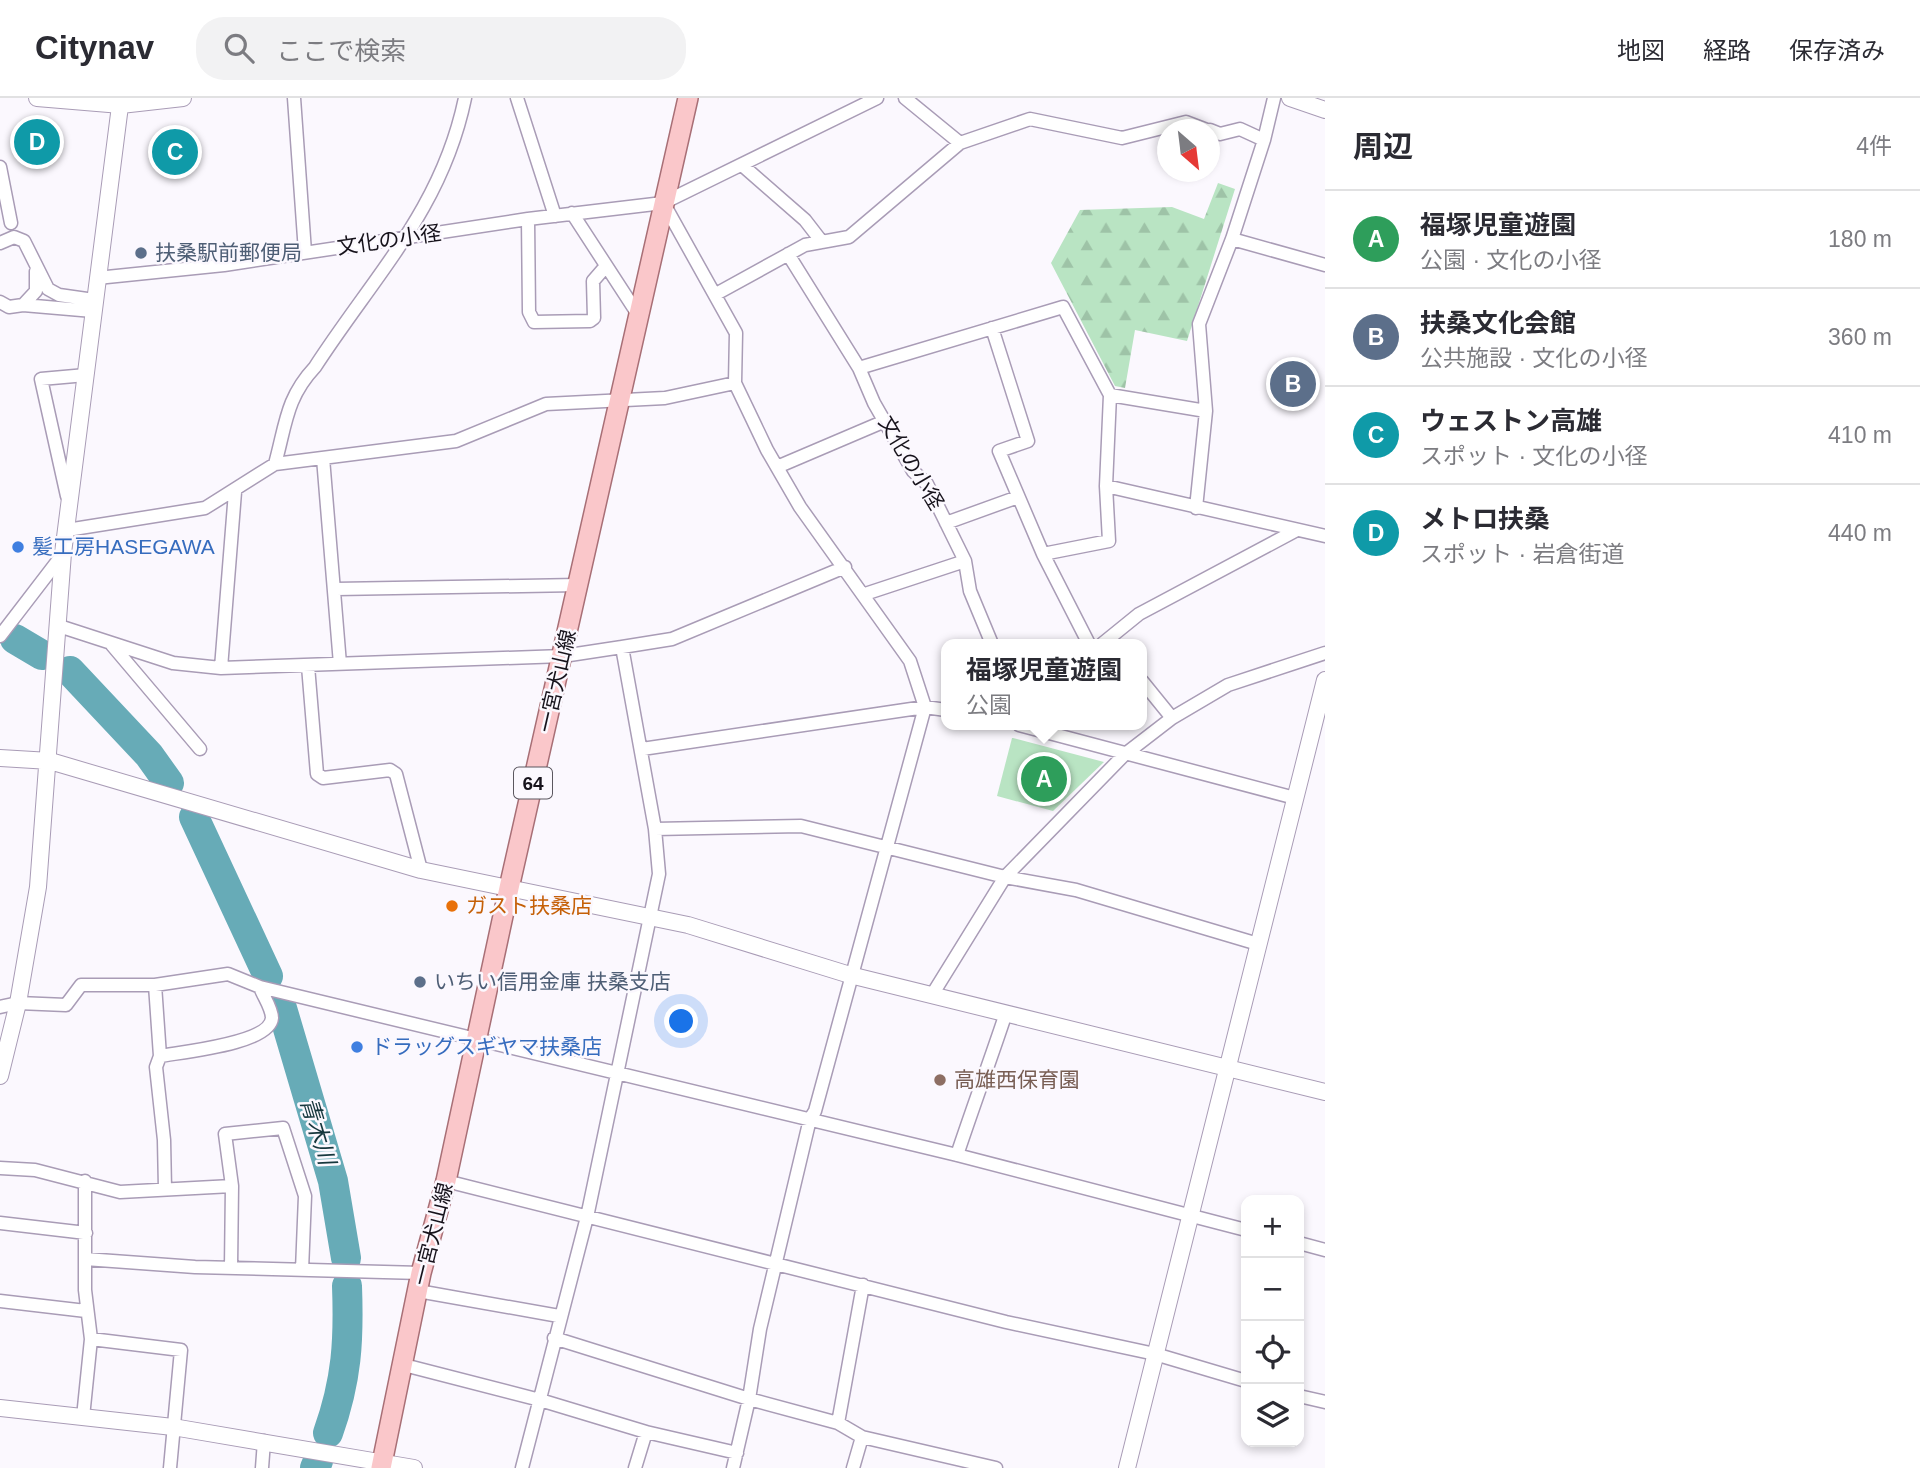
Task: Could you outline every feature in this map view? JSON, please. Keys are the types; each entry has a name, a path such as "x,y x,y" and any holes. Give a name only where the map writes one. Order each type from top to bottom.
{"main road":[{"name":"一宮犬山線","path":"382,1464 419,1282 446,1181 509,888 688,98"}],"street":[{"path":"37,98 121,102 183,98"},
{"path":"294,98 305,251"},
{"path":"275,464 288,407 299,385 315,367 408,237 447,160 465,98"},
{"path":"517,98 555,216"},
{"name":"文化の小径","path":"97,278 224,265 528,219 663,203 877,98"},
{"path":"905,98 960,143"},
{"path":"1196,508 1206,411 1199,324 1232,239 1264,140 1274,98"},
{"path":"1290,98 1325,110"},
{"path":"0,1076 18,1003 38,887 50,761 63,553 121,102"},
{"path":"716,294 805,245 849,237 960,143 1030,119 1122,138 1157,129"},
{"path":"1220,134 1240,130 1264,140"},
{"path":"742,165 805,220 822,242"},
{"path":"0,167 11,223"},
{"path":"663,203 736,333 735,383 777,467 800,507 911,661 925,707 815,1111 810,1119 775,1264 733,1468"},
{"path":"572,214 639,316"},
{"path":"528,219 529,312 534,322 590,321 594,317 593,281 606,266"},
{"path":"0,243 8,238 20,238 28,245 34,264 36,291 23,305"},
{"path":"1232,239 1325,265"},
{"name":"文化の小径","path":"788,254 859,368 913,471 927,484 965,561 970,592 990,639"},
{"path":"34,264 51,291 93,305"},
{"path":"0,302 9,307 93,305"},
{"path":"859,368 1063,307 1110,396 1105,486 1109,541 1043,554"},
{"path":"992,328 1028,442 999,451 1043,554 1086,639"},
{"path":"69,503 41,379 86,374"},
{"path":"67,530 205,508 235,492 275,464 456,440 546,404 665,398 735,383"},
{"path":"1110,396 1206,411"},
{"path":"777,467 885,421"},
{"path":"323,458 341,664"},
{"path":"1105,486 1325,536"},
{"path":"221,668 235,492"},
{"path":"946,523 1018,497"},
{"path":"1111,639 1139,614 1297,530"},
{"path":"0,636 63,553"},
{"path":"865,594 965,561"},
{"path":"59,626 173,663 221,668 563,656 673,639 845,566"},
{"path":"335,589 578,585"},
{"path":"111,644 200,749"},
{"path":"522,1468 559,1316 587,1217 659,874 655,829 642,749 622,647"},
{"path":"932,995 1005,877 1124,755 1172,718 1228,685 1325,653"},
{"path":"308,666 317,774 323,778 390,770 396,774 421,870"},
{"path":"1127,1468 1325,680"},
{"path":"1147,687 1172,718"},
{"path":"642,749 925,707 941,709"},
{"path":"1036,730 1295,798"},
{"path":"0,758 50,761 421,870 688,925 850,975 1325,1092"},
{"path":"655,829 801,826 1005,877 1076,890 1258,943"},
{"path":"0,1007 18,1003 66,1005 81,985 155,985 229,974 260,987 957,1155 1241,1229"},
{"path":"155,985 160,1056 156,1068 164,1140 165,1189"},
{"path":"160,1056 220,1046 249,1038 260,1031 270,1023 272,1017 260,987"},
{"path":"957,1155 979,1090 989,1070 1006,1013"},
{"path":"231,1267 232,1186 225,1134 283,1128 305,1196 302,1270"},
{"path":"0,1168 35,1170 120,1192 232,1186"},
{"path":"83,1417 91,1339 86,1311 85,1181"},
{"path":"446,1181 1006,1322 1155,1354 1241,1380"},
{"path":"0,1223 86,1233"},
{"path":"1304,1244 1325,1250"},
{"path":"86,1259 302,1270 419,1282 559,1316"},
{"path":"838,1423 863,1285"},
{"path":"0,1301 86,1311"},
{"path":"554,1338 749,1399 838,1423 862,1437 996,1468"},
{"path":"91,1339 181,1350 170,1468"},
{"path":"404,1365 540,1400 646,1432 737,1453"},
{"path":"1304,1397 1325,1402"},
{"path":"0,1408 173,1427 414,1468"},
{"path":"635,1468 646,1432"},
{"path":"853,1468 862,1437"},
{"path":"262,1468 264,1441"}],"green space":[{"path":"1218,183 1235,189 1187,341 1135,330 1125,388 1115,386 1051,263 1080,210 1172,207 1204,219"},
{"path":"1012,738 1104,762 1053,811 997,796"}],"waterway":[{"name":"青木川","path":"15,639 42,655"},
{"name":"青木川","path":"70,671 149,755 169,783"},
{"name":"青木川","path":"194,817 268,976"},
{"name":"青木川","path":"281,1005 333,1181 346,1258"},
{"name":"青木川","path":"328,1433 343,1377 348,1324 347,1286"},
{"name":"青木川","path":"315,1468 318,1461"}],"place":[{"name":"メトロ扶桑","path":"37,142"},
{"name":"ウェストン高雄","path":"175,152"},
{"name":"扶桑駅前郵便局","path":"141,253"},
{"name":"扶桑文化会館","path":"1293,384"},
{"name":"髪工房HASEGAWA","path":"18,547"},
{"name":"福塚児童遊園","path":"1044,779"},
{"name":"ガスト扶桑店","path":"452,906"},
{"name":"いちい信用金庫 扶桑支店","path":"420,982"},
{"name":"ドラッグスギヤマ扶桑店","path":"357,1047"},
{"name":"高雄西保育園","path":"940,1080"}]}
